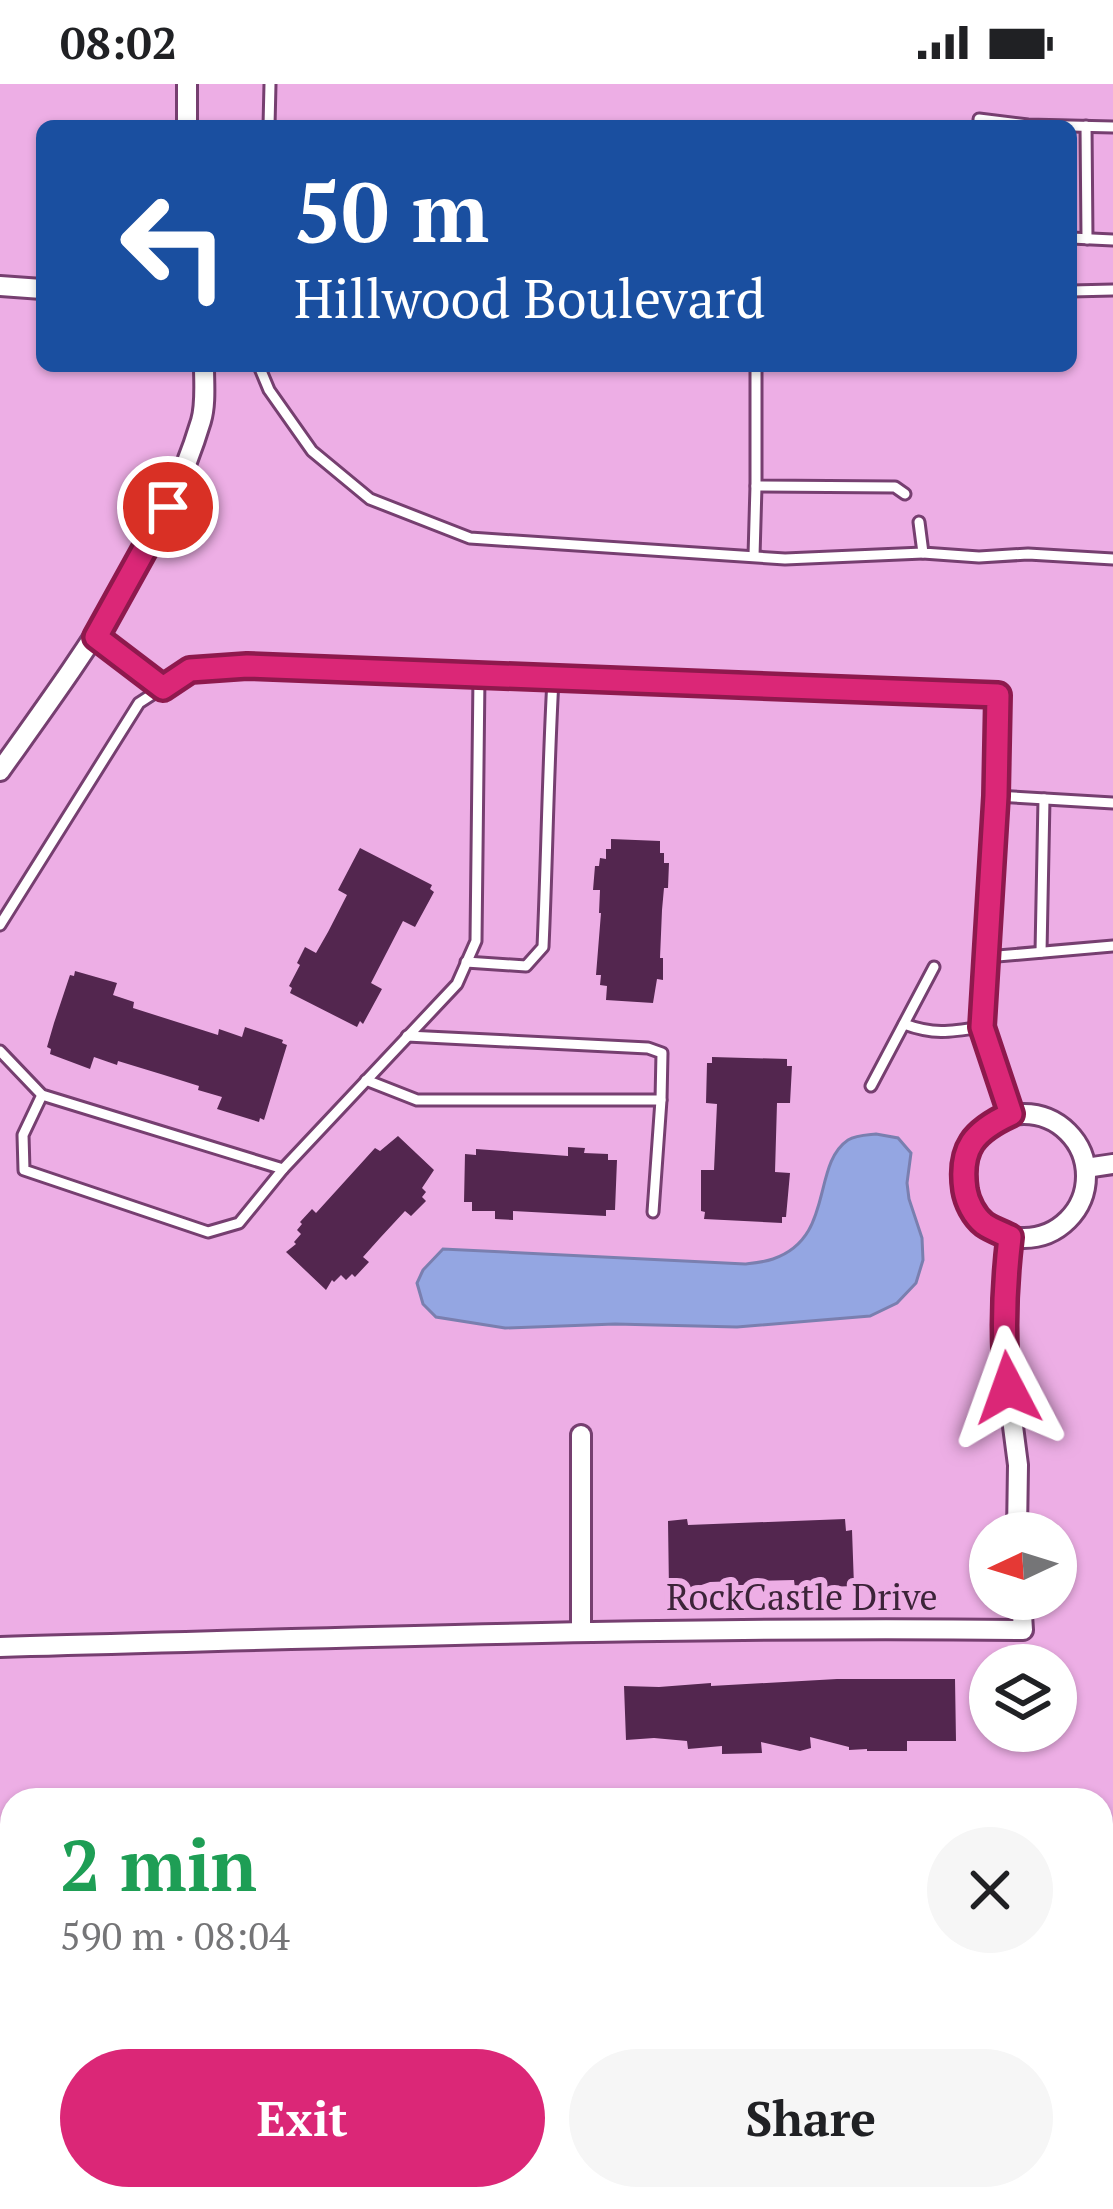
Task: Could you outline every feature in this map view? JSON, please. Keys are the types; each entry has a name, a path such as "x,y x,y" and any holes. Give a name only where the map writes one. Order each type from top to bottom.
{"street":[{"path":"187,84 187,120"},
{"path":"0,286 36,289"},
{"path":"0,771 96,637 168,507 202,416 204,372"},
{"path":"1011,1114 1054,1121 1071,1134 1086,1168 1083,1198 1070,1219 1039,1237 1010,1237 983,1223 967,1201 962,1169 974,1138 1011,1114"},
{"path":"1086,1168 1113,1164"},
{"path":"1010,1237 1004,1349 1018,1465 1017,1512"},
{"path":"580,1435 581,1631"},
{"name":"RockCastle Drive","path":"0,1647 581,1631 1023,1630 1022,1620"}],"lane":[{"path":"269,120 271,84"},
{"path":"1077,126 1113,127"},
{"path":"1086,126 1087,239"},
{"path":"1077,238 1113,240"},
{"path":"1077,291 1113,290"},
{"path":"262,372 311,451 370,499 470,538 785,559 923,553 1113,559"},
{"path":"754,556 756,372"},
{"path":"756,486 896,487 905,494"},
{"path":"919,522 923,553"},
{"path":"96,637 163,688"},
{"path":"0,925 139,704 190,670 247,666 998,695 982,1027 1011,1114"},
{"path":"41,1095 23,1135 24,1170 208,1232 239,1223 283,1168 457,984 476,941 479,676"},
{"path":"466,962 526,966 543,947 553,680"},
{"path":"996,796 1113,803"},
{"path":"1041,952 1045,799"},
{"path":"986,957 1113,946"},
{"path":"871,1086 934,968"},
{"path":"904,1024 948,1033 982,1027"},
{"path":"407,1036 648,1048 662,1053 653,1212"},
{"path":"0,1051 41,1095 283,1168"},
{"path":"366,1080 417,1100 661,1100"}],"water":[{"path":"876,1134 898,1138 911,1153 907,1183 923,1260 916,1283 897,1303 870,1316 737,1327 505,1328 436,1317 423,1304 417,1283 443,1249 745,1264 773,1259 793,1249 806,1235 837,1151 851,1138"}],"building":[{"path":"611,839 660,841 664,863 669,863 662,910 663,980 657,979 653,1003 606,1000 607,986 600,985 601,975 596,975 601,913 600,890 593,890 595,866 600,858 606,859"},
{"path":"360,848 432,885 434,892 415,927 403,921 371,983 382,989 357,1027 290,993 289,986 305,947 316,953 328,932 347,895 338,890"},
{"path":"75,971 117,983 113,995 134,1002 133,1008 218,1035 219,1029 242,1037 245,1027 283,1040 287,1045 264,1120 217,1109 222,1097 164,1075 94,1057 90,1069 50,1054 47,1047 54,1023"},
{"path":"712,1057 787,1059 787,1066 792,1066 790,1103 777,1103 775,1172 790,1173 782,1223 704,1219 701,1170 714,1170 717,1104 706,1103 707,1063 712,1063"},
{"path":"398,1136 434,1170 422,1188 426,1201 411,1216 405,1211 363,1257 369,1262 355,1277 352,1274 346,1280 341,1275 326,1290 286,1252 301,1234 297,1230 300,1222 312,1209 316,1213 375,1148 380,1151"},
{"path":"568,1147 617,1160 615,1210 606,1210 606,1216 513,1211 513,1220 495,1219 495,1211 472,1211 472,1202 464,1202 465,1154 476,1155 476,1149 568,1156"},
{"path":"687,1519 688,1525 845,1519 846,1531 852,1530 854,1586 795,1588 794,1580 757,1581 758,1588 739,1589 738,1581 669,1590 668,1521"},
{"path":"955,1679 956,1741 907,1741 907,1751 867,1751 810,1737 811,1748 800,1751 761,1742 762,1753 722,1754 722,1746 688,1749 687,1741 626,1740 624,1686"}],"route":[{"path":"168,507 96,637 163,688 190,670 247,666 998,695 982,1027 1011,1114 974,1138 962,1169 967,1201 983,1223 1010,1237 1004,1349 1008,1388"}]}
